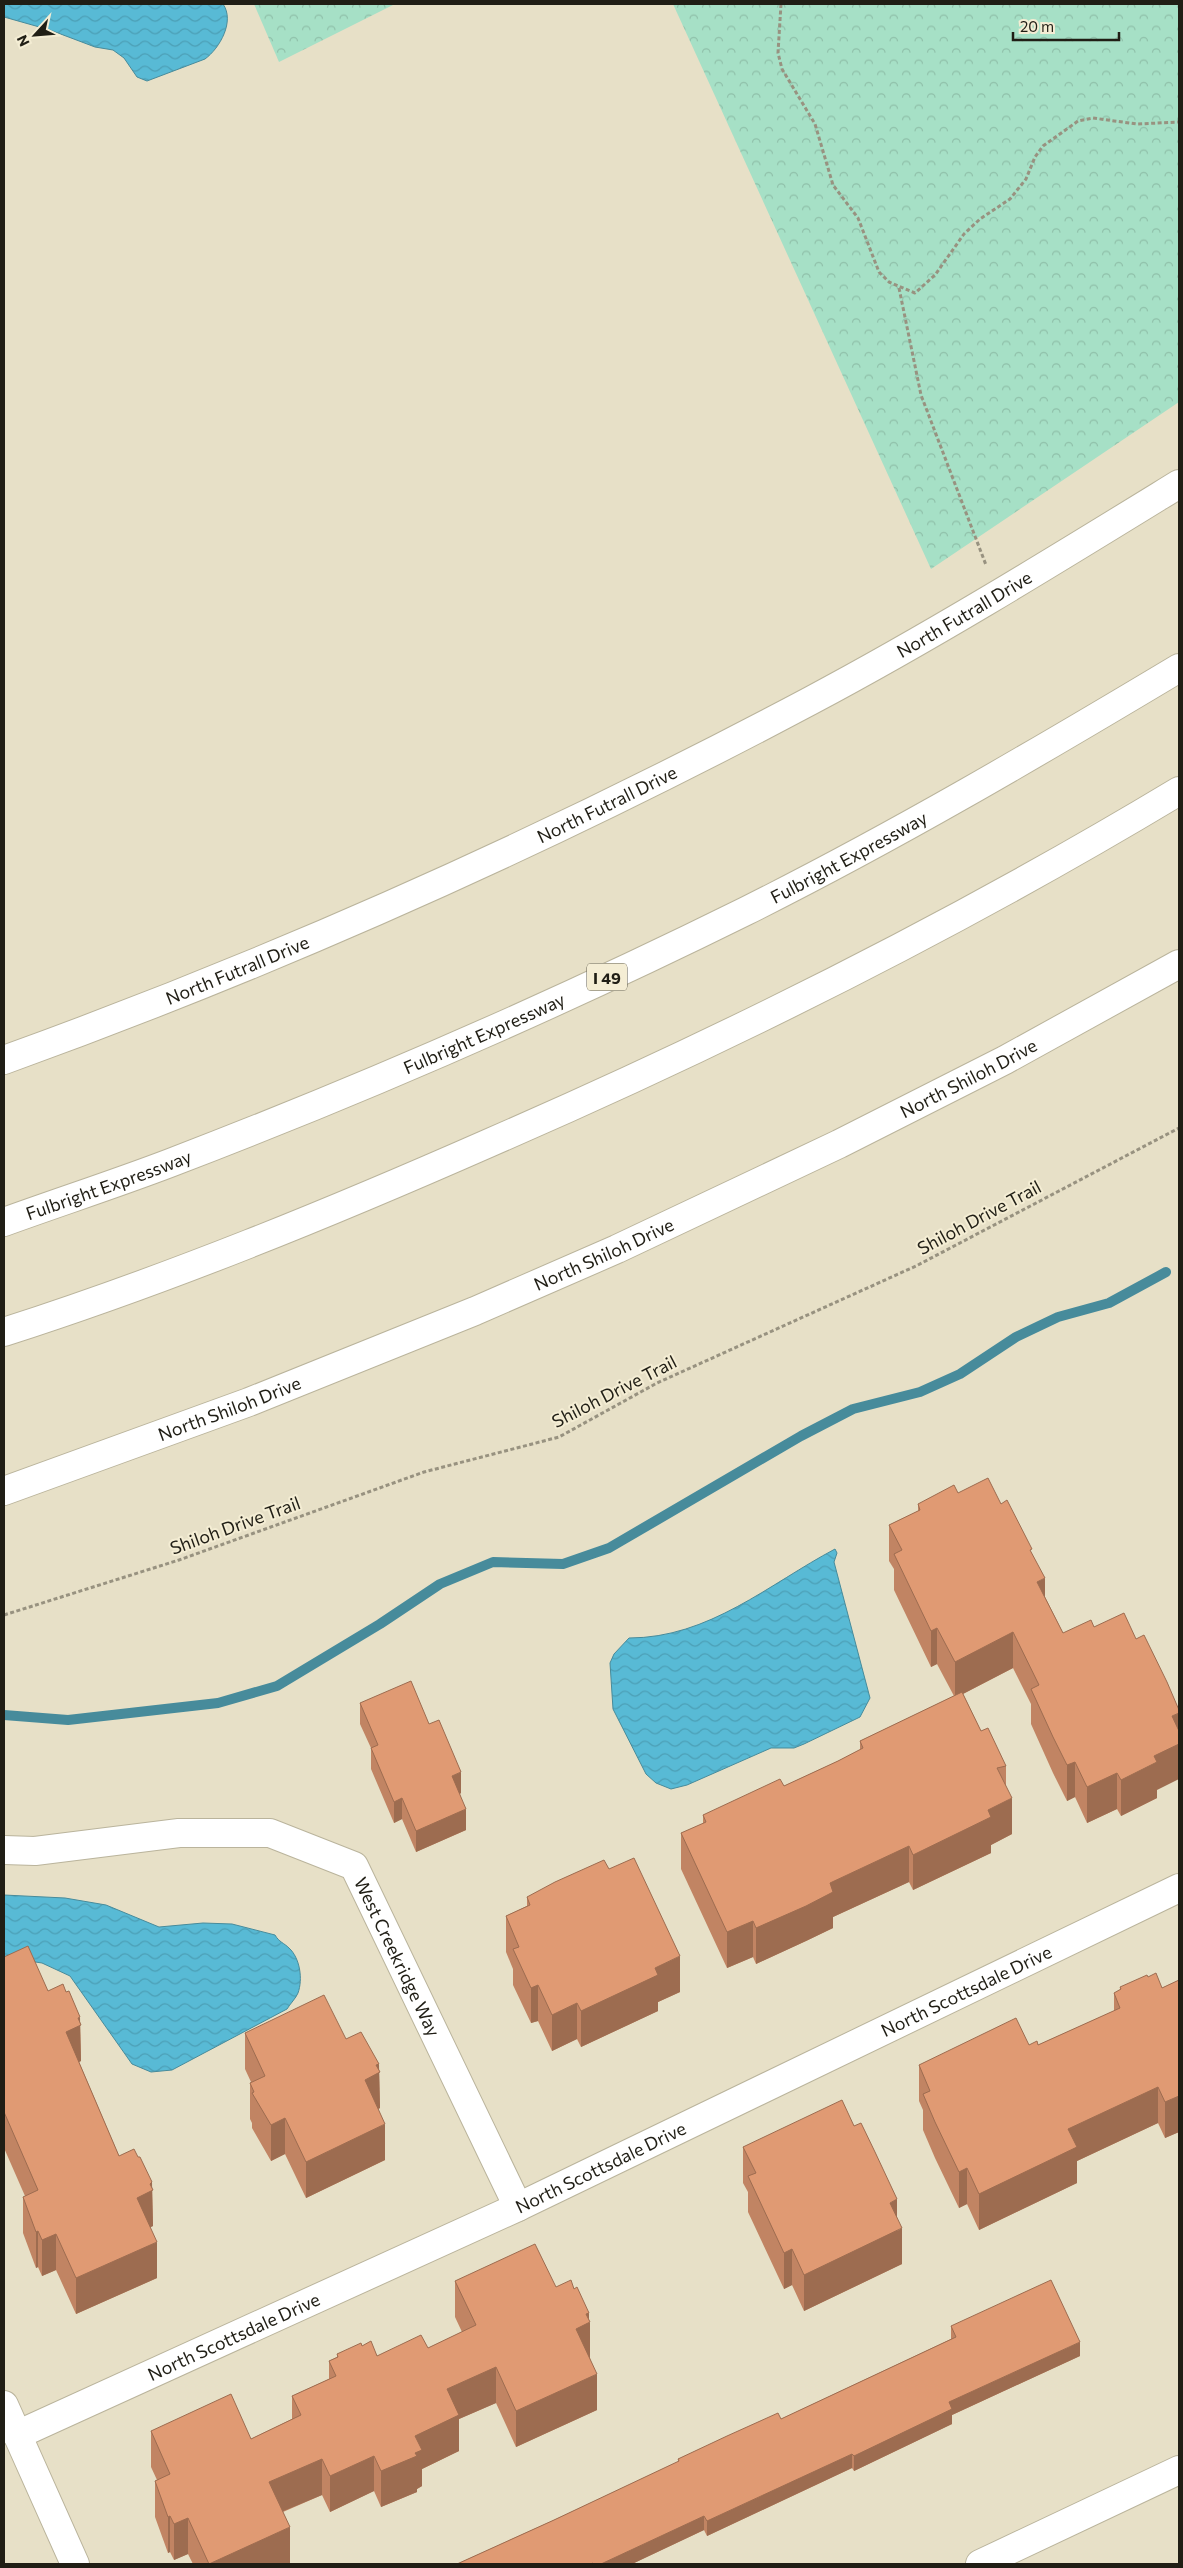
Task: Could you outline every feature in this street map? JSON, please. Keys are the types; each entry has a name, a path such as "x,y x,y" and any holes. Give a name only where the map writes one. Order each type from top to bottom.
{"main road":[{"name":"North Futrall Drive","path":"4,1060 219,978 346,924 498,856 638,789 811,700 995,597 1179,484"},
{"name":"Fulbright Expressway","path":"4,1222 168,1164 364,1086 564,998 746,911 918,820 1179,668"},
{"path":"4,1332 208,1260 411,1178 568,1109 758,1020 895,949 1122,825 1179,791"},
{"name":"North Shiloh Drive","path":"4,1491 248,1402 475,1310 618,1249 848,1140 1005,1060 1178,968"},
{"name":"West Creekridge Way","path":"4,1850 35,1851 179,1832 270,1833 354,1866 518,2207"},
{"name":"North Scottsdale Drive","path":"17,2435 518,2207 1179,1888"},
{"path":"4,2405 74,2564"},
{"path":"980,2564 1179,2470"}],"path":[{"path":"781,4 778,53 782,69 815,124 833,185 858,218 879,272 888,282 915,293 935,275 964,234 980,218 1010,200 1026,179 1035,157 1043,146 1078,121 1093,118 1137,124 1179,122"},
{"path":"899,288 921,395 987,565"},
{"name":"Shiloh Drive Trail","path":"4,1615 179,1560 424,1472 559,1437 657,1383 916,1266 1179,1128"}],"green space":[{"path":"254,4 395,4 279,62"},
{"path":"673,4 1179,4 1179,402 931,569"}],"water":[{"path":"4,4 223,4 226,11 227,26 216,48 205,59 147,81 137,77 124,58 113,50 95,47 50,30 4,17"},
{"path":"835,1549 837,1553 834,1562 870,1698 860,1717 794,1748 771,1748 687,1785 671,1789 656,1783 646,1774 613,1709 610,1663 614,1654 629,1638 658,1636 686,1629 712,1619 762,1593"},
{"path":"4,1895 65,1898 106,1905 159,1927 203,1923 232,1924 275,1935 296,1957 300,1969 300,1987 296,1997 287,2009 172,2070 151,2072 132,2064 70,1976 42,1963 29,1961 4,1967"}],"building":[{"path":"988,1478 1001,1504 1007,1500 1032,1549 1030,1550 1045,1578 1037,1582 1063,1633 1091,1620 1094,1627 1124,1613 1136,1639 1144,1635 1179,1710 1179,1713 1172,1716 1179,1731 1179,1744 1154,1756 1157,1762 1121,1780 1117,1773 1087,1787 1075,1762 1067,1765 1053,1737 1031,1689 1039,1685 1013,1632 955,1662 937,1628 931,1631 894,1554 902,1550 889,1525 920,1510 918,1504 954,1485 958,1493"},
{"path":"411,1681 429,1724 439,1720 461,1772 452,1776 466,1809 416,1831 402,1798 394,1802 371,1748 378,1745 360,1703"},
{"path":"962,1692 981,1731 988,1728 1006,1766 997,1768 1012,1798 988,1810 991,1817 913,1855 909,1846 830,1883 833,1892 806,1906 756,1928 753,1921 727,1932 681,1833 706,1822 703,1815 780,1779 784,1786 838,1761 863,1748 860,1741"},
{"path":"634,1858 680,1956 655,1968 658,1975 581,2011 577,2003 552,2015 538,1985 531,1988 513,1949 519,1947 506,1916 530,1905 527,1897 555,1882 604,1860 609,1869"},
{"path":"28,1946 48,1991 63,1984 66,1992 69,1991 80,2017 78,2018 81,2025 66,2032 119,2156 134,2149 152,2182 150,2184 153,2190 137,2198 157,2242 76,2278 56,2234 42,2240 38,2231 36,2232 23,2197 38,2190 4,2112 4,1957"},
{"path":"1156,1973 1162,1988 1179,1980 1179,2096 1165,2102 1158,2087 1068,2129 1077,2147 979,2194 967,2168 959,2172 935,2122 923,2094 930,2091 919,2065 1016,2018 1029,2045 1037,2041 1038,2045 1120,2008 1114,1993 1121,1989 1120,1987"},
{"path":"324,1995 346,2039 361,2032 379,2064 376,2065 380,2072 365,2080 385,2124 306,2162 285,2118 271,2125 252,2093 254,2092 250,2083 265,2076 245,2033"},
{"path":"842,2100 854,2126 861,2123 875,2152 897,2199 890,2203 902,2228 804,2275 792,2249 784,2253 748,2176 756,2173 743,2147"},
{"path":"535,2244 556,2287 571,2280 574,2289 577,2287 589,2313 586,2314 590,2322 576,2329 597,2374 516,2411 496,2367 447,2389 459,2415 415,2436 422,2450 415,2453 417,2456 381,2471 374,2456 330,2476 322,2459 269,2482 290,2527 209,2564 188,2518 174,2524 170,2516 168,2517 155,2481 170,2474 151,2431 231,2394 251,2439 301,2415 292,2396 336,2376 329,2361 338,2357 337,2354 361,2343 362,2346 371,2341 377,2356 421,2335 428,2348 476,2325 455,2281"},
{"path":"1051,2280 1080,2342 949,2402 952,2409 854,2456 852,2454 707,2521 704,2516 601,2564 457,2564 679,2461 678,2459 727,2436 778,2413 781,2419 956,2337 951,2326"}],"waterway":[{"path":"4,1715 68,1720 218,1703 277,1686 380,1624 440,1584 493,1562 563,1564 609,1548 801,1436 853,1409 920,1392 960,1374 1016,1337 1058,1317 1109,1303 1166,1272"}]}
